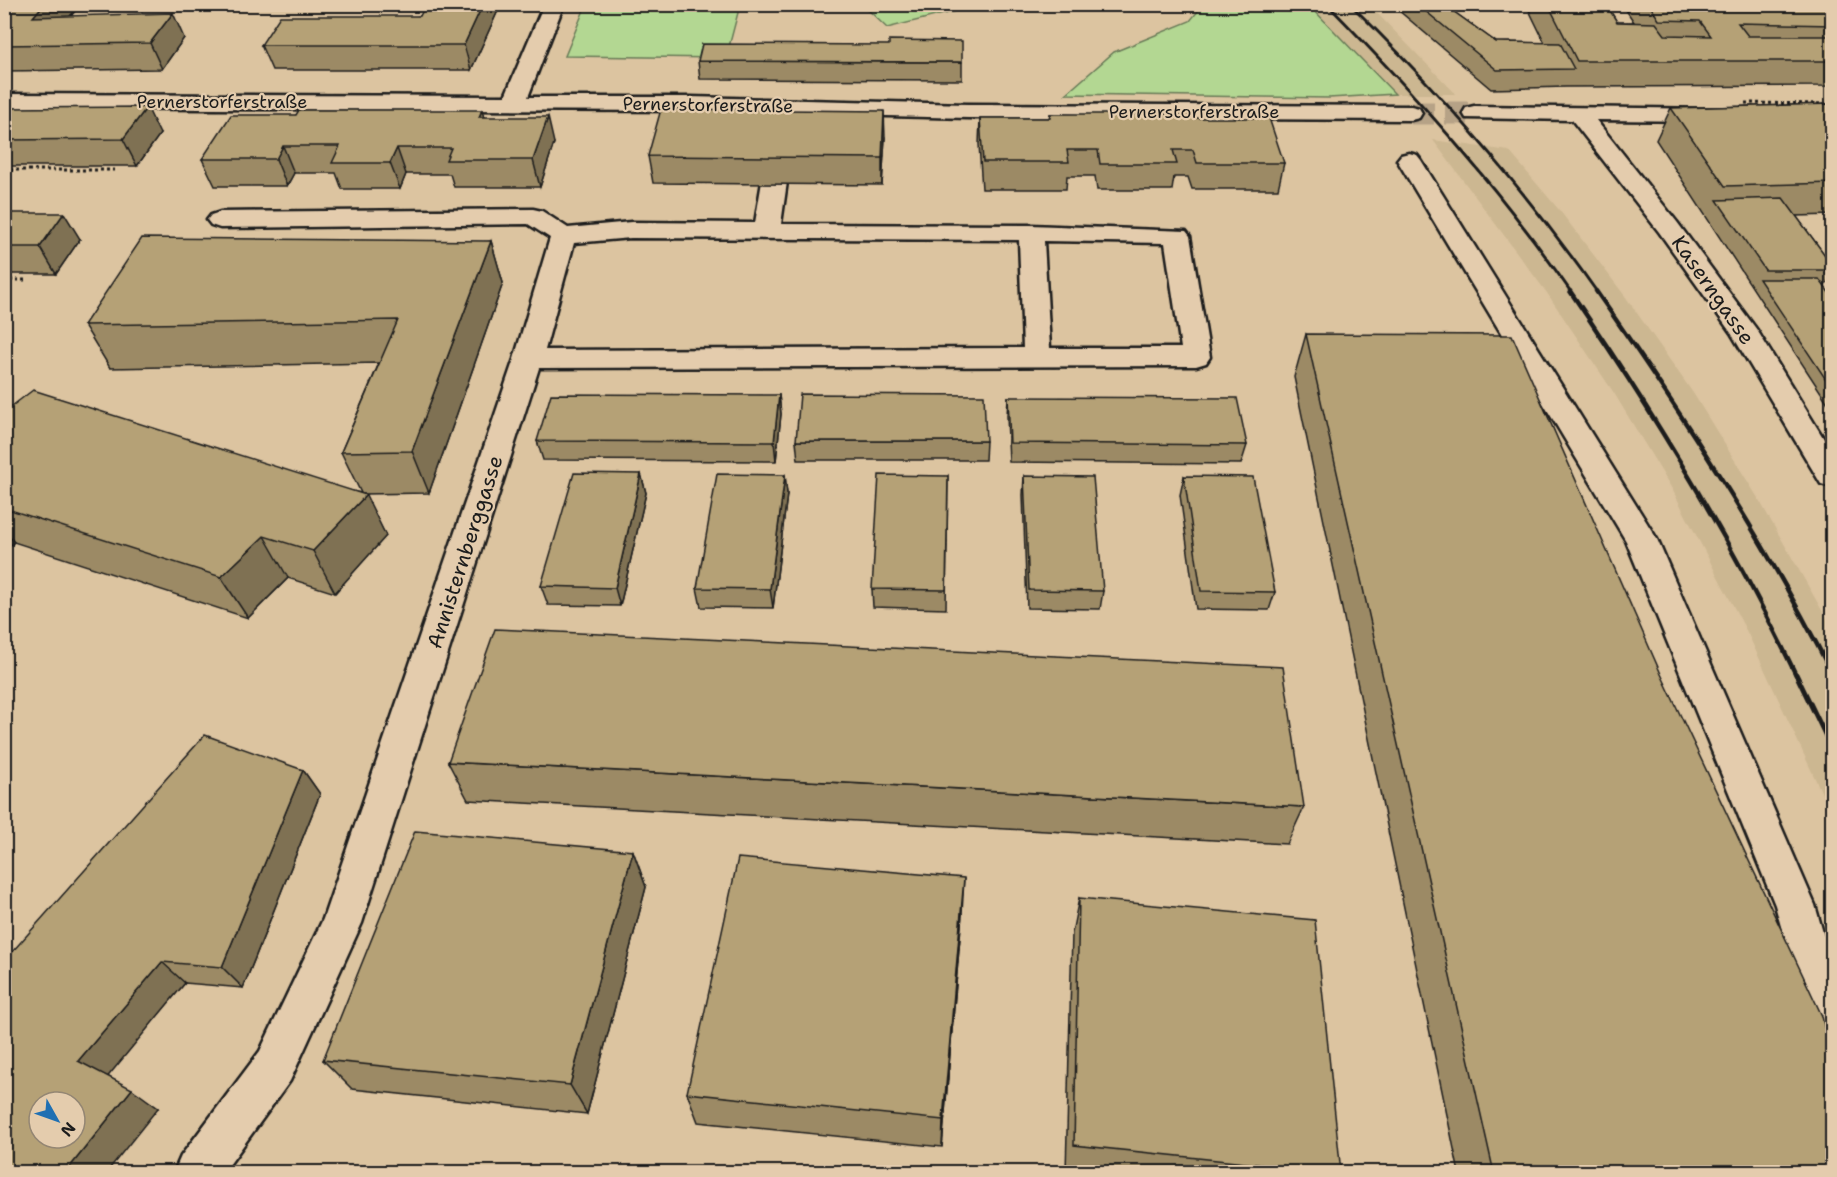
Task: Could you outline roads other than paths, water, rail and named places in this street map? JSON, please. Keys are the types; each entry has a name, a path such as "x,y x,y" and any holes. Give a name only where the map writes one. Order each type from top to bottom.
{"street":[{"path":"514,103 554,4"},
{"name":"Pernerstorferstraße","path":"4,101 514,103 968,111 1411,113"},
{"path":"767,230 786,106"},
{"path":"1474,113 1740,114"},
{"name":"Kaserngasse","path":"1579,114 1668,227 1743,330 1833,476"},
{"path":"1409,160 1641,539 1795,905 1833,1034"},
{"path":"220,219 533,216 564,236 631,230 1177,236 1196,357 528,359"},
{"path":"1031,233 1037,357"},
{"name":"Annisternberggasse","path":"197,1173 275,1066 342,923 528,359 564,236"}],"tunnel":[{"path":"1411,113 1474,113"}],"railway":[{"path":"1327,4 1455,143 1515,216 1571,292"},
{"path":"1350,4 1417,72 1480,142 1569,253 1597,292"},
{"path":"1570,291 1662,431 1719,527 1796,675"},
{"path":"1596,291 1660,384 1751,526 1832,674"},
{"path":"1796,674 1832,749"}]}
